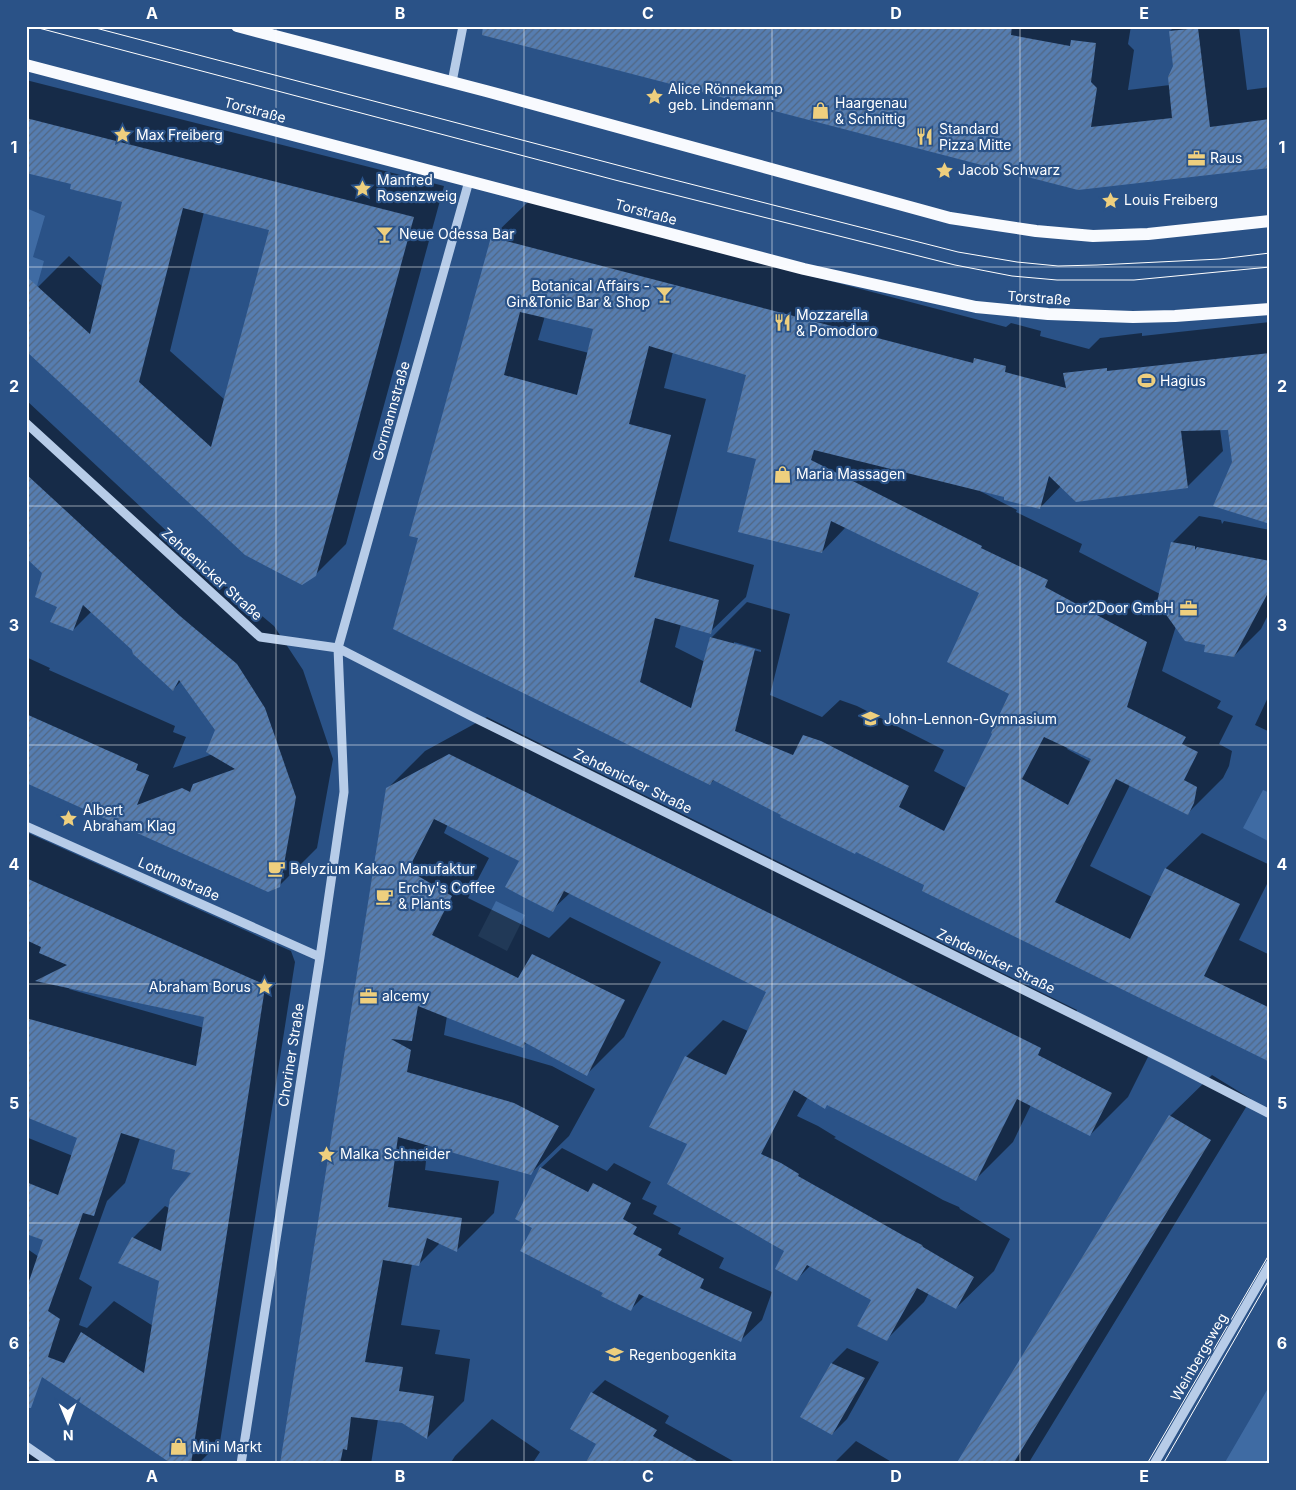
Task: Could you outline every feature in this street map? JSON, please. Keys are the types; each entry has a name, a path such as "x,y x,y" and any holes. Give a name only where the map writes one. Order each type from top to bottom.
{"main road":[{"path":"237,26 452,82 950,218 1036,231 1093,236 1148,234 1270,221"},
{"name":"Torstraße","path":"26,64 804,269 978,308 1048,314 1133,317 1270,309"}],"street":[{"path":"452,82 463,26"},
{"name":"Gormannstraße","path":"338,648 469,181"},
{"name":"Zehdenicker Straße","path":"26,423 260,637 338,648 1270,1114"},
{"name":"Choriner Straße","path":"241,1464 344,792 338,648"},
{"name":"Lottumstraße","path":"26,826 320,958"},
{"name":"Weinbergsweg","path":"1154,1464 1194,1391 1270,1264"},
{"path":"26,1446 52,1464"}],"shaded area":[{"path":"26,208 45,216 33,257 44,261 37,286 26,298"},
{"path":"1263,790 1270,793 1270,842 1243,828"},
{"path":"496,901 525,915 507,951 478,936"},
{"path":"1270,1385 1270,1464 1224,1464"}],"building":[{"path":"483,26 1012,26 1011,35 1070,46 1071,40 1096,43 1091,82 1097,88 1091,127 1172,118 1168,77 1173,66 1169,31 1198,28 1210,127 1270,119 1270,168 1078,190 482,35"},
{"path":"26,118 414,217 316,576 302,585 245,555 26,351 26,276 90,334 122,202 70,189 71,184 26,173","holes":["183,208 269,230 211,447 139,382"]},
{"path":"491,237 973,363 974,358 1006,366 1005,372 1066,388 1063,373 1107,368 1107,371 1270,353 1270,524 1213,506 1232,462 1228,430 1181,431 1188,488 1076,502 1049,476 1040,509 1004,500 1004,497 814,450 811,460 982,546 981,548 1048,580 1045,587 1147,642 1127,707 1186,737 1182,744 1198,752 1184,780 1197,787 1194,803 1188,815 1116,779 1055,902 1130,939 1165,868 1240,904 1204,976 1270,1008 1270,1062 922,891 924,885 780,817 781,815 713,780 710,785 393,629 418,538 409,536","holes":["520,312 593,329 577,395 504,375","649,346 746,375 727,452 756,459 738,532 822,553 831,521 979,593 947,662 1009,694 992,734 944,831 899,807 909,786 821,741 803,735 793,755 735,731 755,649 710,637 691,708 640,682 655,618 711,634 719,600 634,577 671,435 629,424","1044,737 1091,759 1068,805 1022,779"]},
{"path":"26,474 180,616 237,664 265,708 296,797 280,887 268,892 26,783 26,714 138,764 136,770 149,775 137,805 182,788 190,792 193,784 235,769 206,752 215,730 179,680 173,691 83,605 73,631 50,622 57,607 35,597 42,573 26,558"},
{"path":"1171,542 1195,546 1195,550 1197,547 1270,561 1270,589 1234,657 1204,652 1205,645 1185,641 1157,602"},
{"path":"449,754 1041,1048 1038,1055 1112,1093 1090,1136 1017,1099 976,1181 827,1105 825,1109 794,1090 761,1154 781,1163 799,1174 798,1176 922,1245 974,1277 956,1309 917,1288 887,1341 857,1326 871,1300 807,1265 797,1281 775,1269 784,1251 667,1184 687,1144 649,1127 685,1056 726,1075 766,992 564,891 553,912 527,899 505,887 519,861 434,819 408,870 452,896 432,935 518,978 532,954 625,1000 587,1076 524,1042 523,1048 418,1006 412,1041 391,1039 411,1050 407,1072 514,1103 559,1126 531,1175 398,1137 388,1207 462,1218 457,1252 427,1238 419,1266 383,1260 365,1362 403,1367 399,1391 434,1396 427,1439 402,1423 351,1417 347,1450 343,1449 340,1464 280,1464 386,788"},
{"path":"26,878 259,982 264,994 191,1464 172,1464 42,1377 31,1408 26,1408 26,1290 43,1240 26,1234 26,1182 58,1195 77,1138 26,1117 26,1018 196,1066 204,1017 35,981 67,965 39,953 41,947 26,940","holes":["121,1133 175,1150 172,1169 191,1173 170,1199 161,1251 132,1237 118,1263 159,1281 144,1373 81,1332 64,1363 48,1357 60,1319 48,1311 83,1213 94,1216"]},
{"path":"1169,1115 1211,1140 1013,1464 956,1464"},
{"path":"540,1167 588,1192 593,1183 631,1203 623,1219 637,1227 633,1234 662,1249 658,1255 704,1279 700,1288 752,1312 741,1342 639,1294 631,1311 601,1296 603,1293 520,1251 532,1228 515,1219"},
{"path":"831,1363 865,1378 832,1435 800,1417"},
{"path":"591,1392 657,1430 653,1436 702,1464 585,1464 596,1444 570,1429"}],"tram line":[{"path":"31,26 615,180 955,265 1012,276 1057,280 1134,280 1270,267"},
{"path":"88,26 659,176 958,252 1017,262 1058,266 1220,259 1270,253"},
{"path":"1147,1464 1270,1253"},
{"path":"1163,1464 1270,1278"}],"place":[{"name":"Alice Rönnekamp geb. Lindemann","path":"654,97"},
{"name":"Haargenau & Schnittig","path":"821,111"},
{"name":"Max Freiberg","path":"122,135"},
{"name":"Standard Pizza Mitte","path":"925,137"},
{"name":"Raus","path":"1196,158"},
{"name":"Jacob Schwarz","path":"944,170"},
{"name":"Manfred Rosenzweig","path":"363,188"},
{"name":"Louis Freiberg","path":"1110,200"},
{"name":"Neue Odessa Bar","path":"385,234"},
{"name":"Botanical Affairs - Gin&Tonic Bar & Shop","path":"664,294"},
{"name":"Mozzarella & Pomodoro","path":"782,323"},
{"name":"Hagius","path":"1146,381"},
{"name":"Maria Massagen","path":"782,474"},
{"name":"Door2Door GmbH","path":"1188,608"},
{"name":"John-Lennon-Gymnasium","path":"870,719"},
{"name":"Albert Abraham Klag","path":"69,818"},
{"name":"Belyzium Kakao Manufaktur","path":"276,869"},
{"name":"Erchy's Coffee & Plants","path":"384,896"},
{"name":"Abraham Borus","path":"265,987"},
{"name":"alcemy","path":"368,996"},
{"name":"Malka Schneider","path":"326,1154"},
{"name":"Regenbogenkita","path":"615,1355"},
{"name":"Mini Markt","path":"178,1447"}]}
